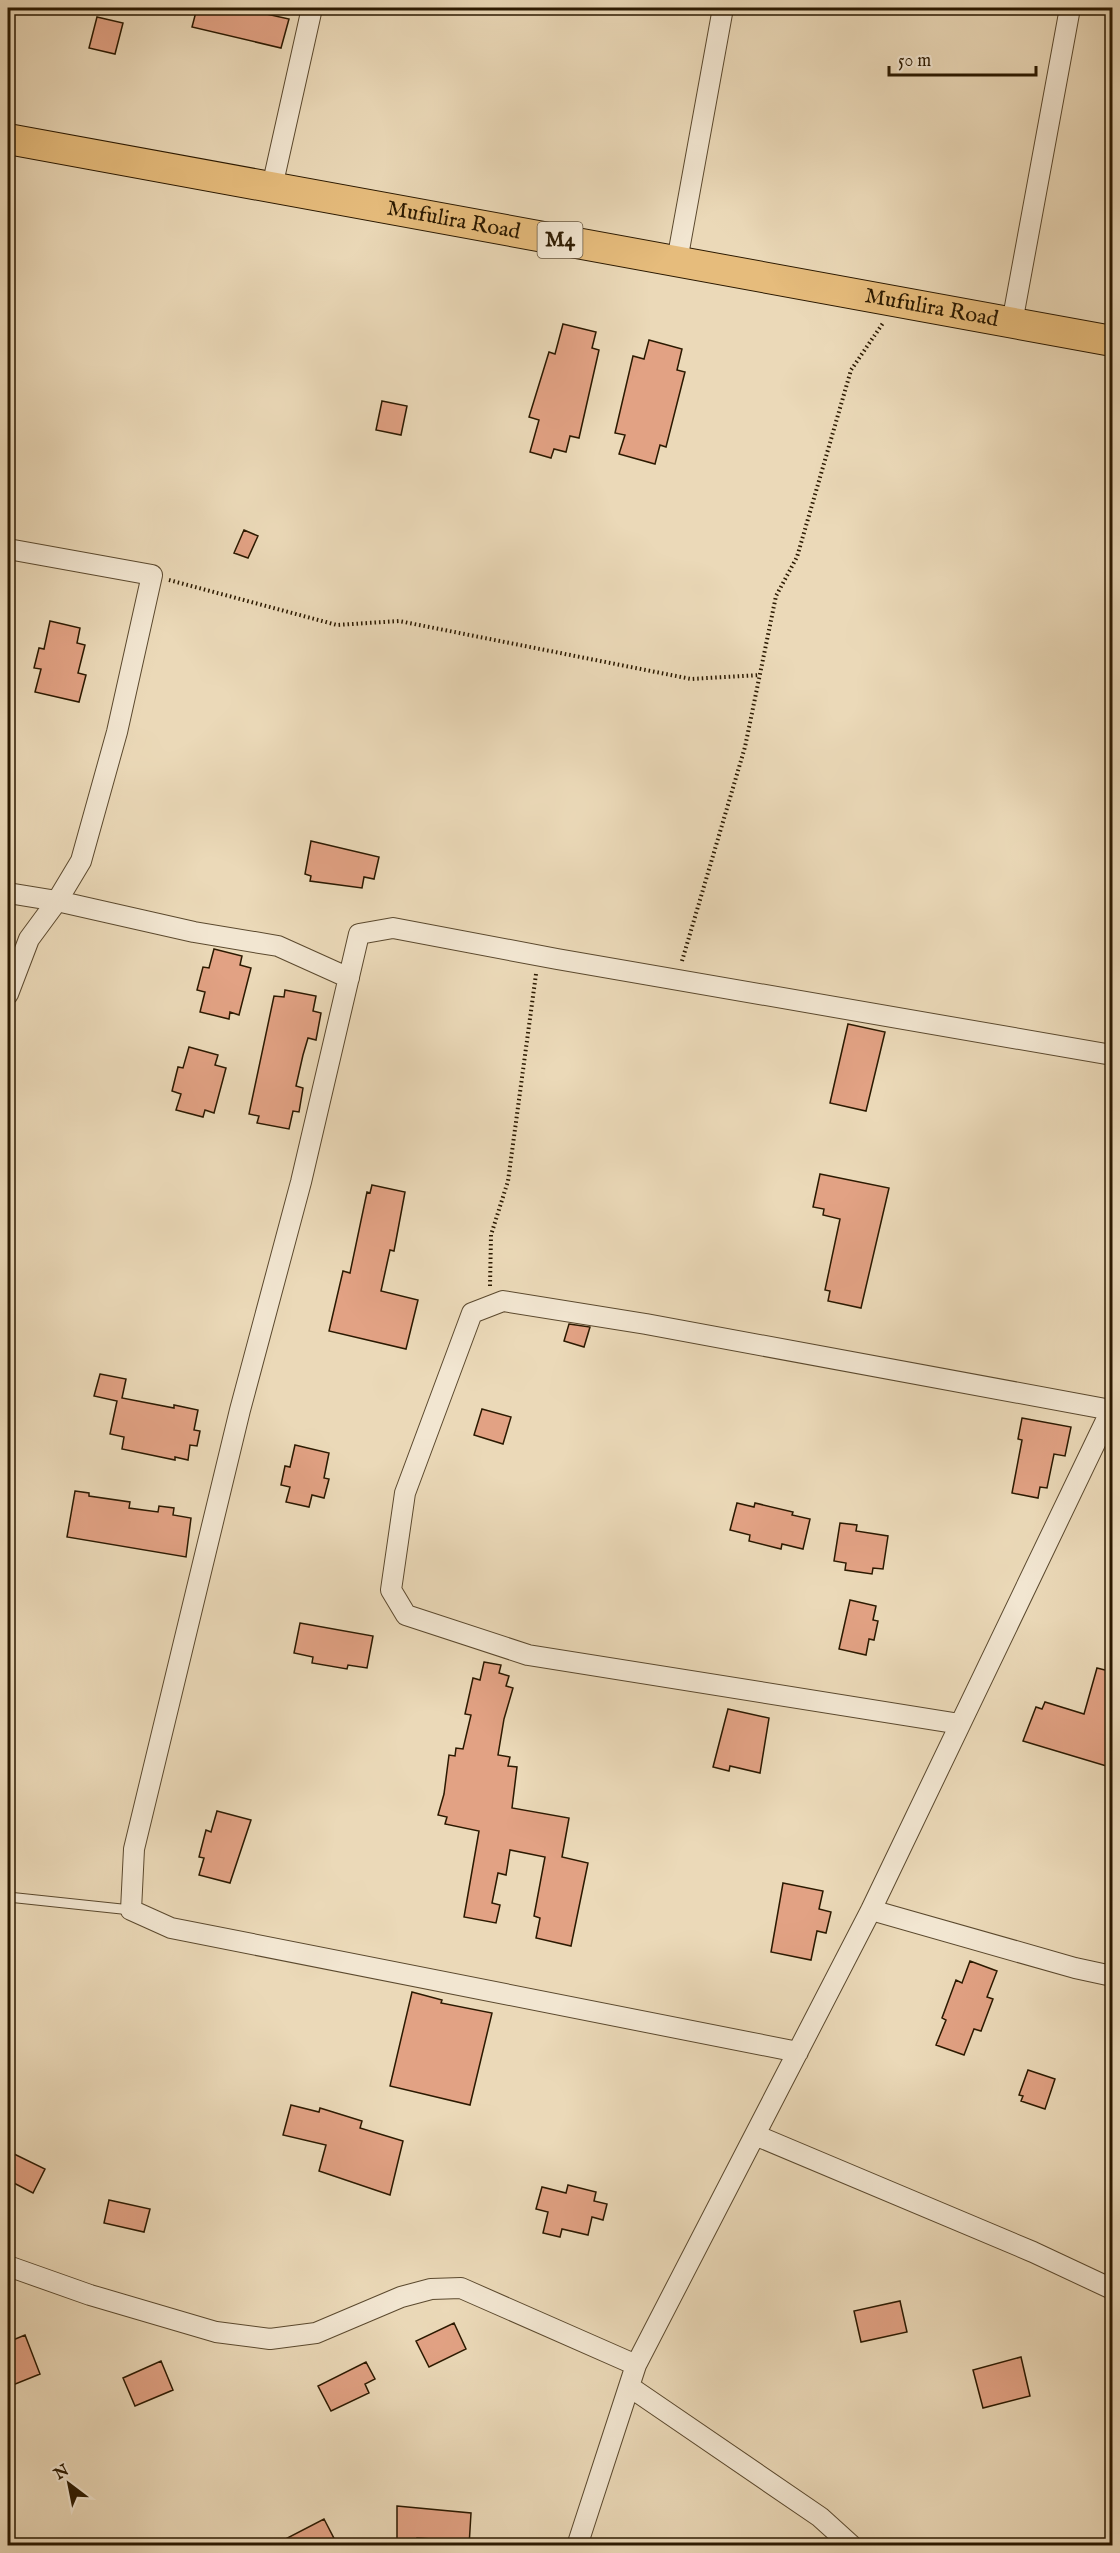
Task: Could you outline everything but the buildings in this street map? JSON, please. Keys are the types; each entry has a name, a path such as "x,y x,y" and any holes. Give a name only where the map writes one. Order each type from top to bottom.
{"main road":[{"name":"Mufulira Road","path":"8,139 1113,341"}],"street":[{"path":"272,186 312,8"},
{"path":"677,261 723,8"},
{"path":"1012,323 1070,8"},
{"path":"8,549 152,575 117,732 81,861 57,901 29,939 8,994"},
{"path":"8,893 57,901 194,932 278,946 349,978"},
{"path":"798,2052 171,1928 131,1910 136,1837 240,1410 301,1182 359,934 393,928 676,980 1113,1054"},
{"path":"577,2546 636,2365 871,1910 1111,1412 646,1324 503,1301 472,1313 405,1493 391,1590 406,1615 528,1655 960,1724"},
{"path":"871,1910 1075,1968 1113,1976"},
{"path":"755,2135 1033,2252 1113,2289"},
{"path":"8,2266 90,2295 216,2332 270,2339 316,2333 411,2294 431,2289 461,2288 636,2365"},
{"path":"630,2387 820,2517 852,2546"}],"lane":[{"path":"8,1897 131,1910"}],"path":[{"path":"676,980 745,747 776,596 797,557 851,370 896,302"},
{"path":"152,575 337,625 399,621 691,679 760,675"},
{"path":"489,1307 491,1235 508,1181 539,956"}]}
